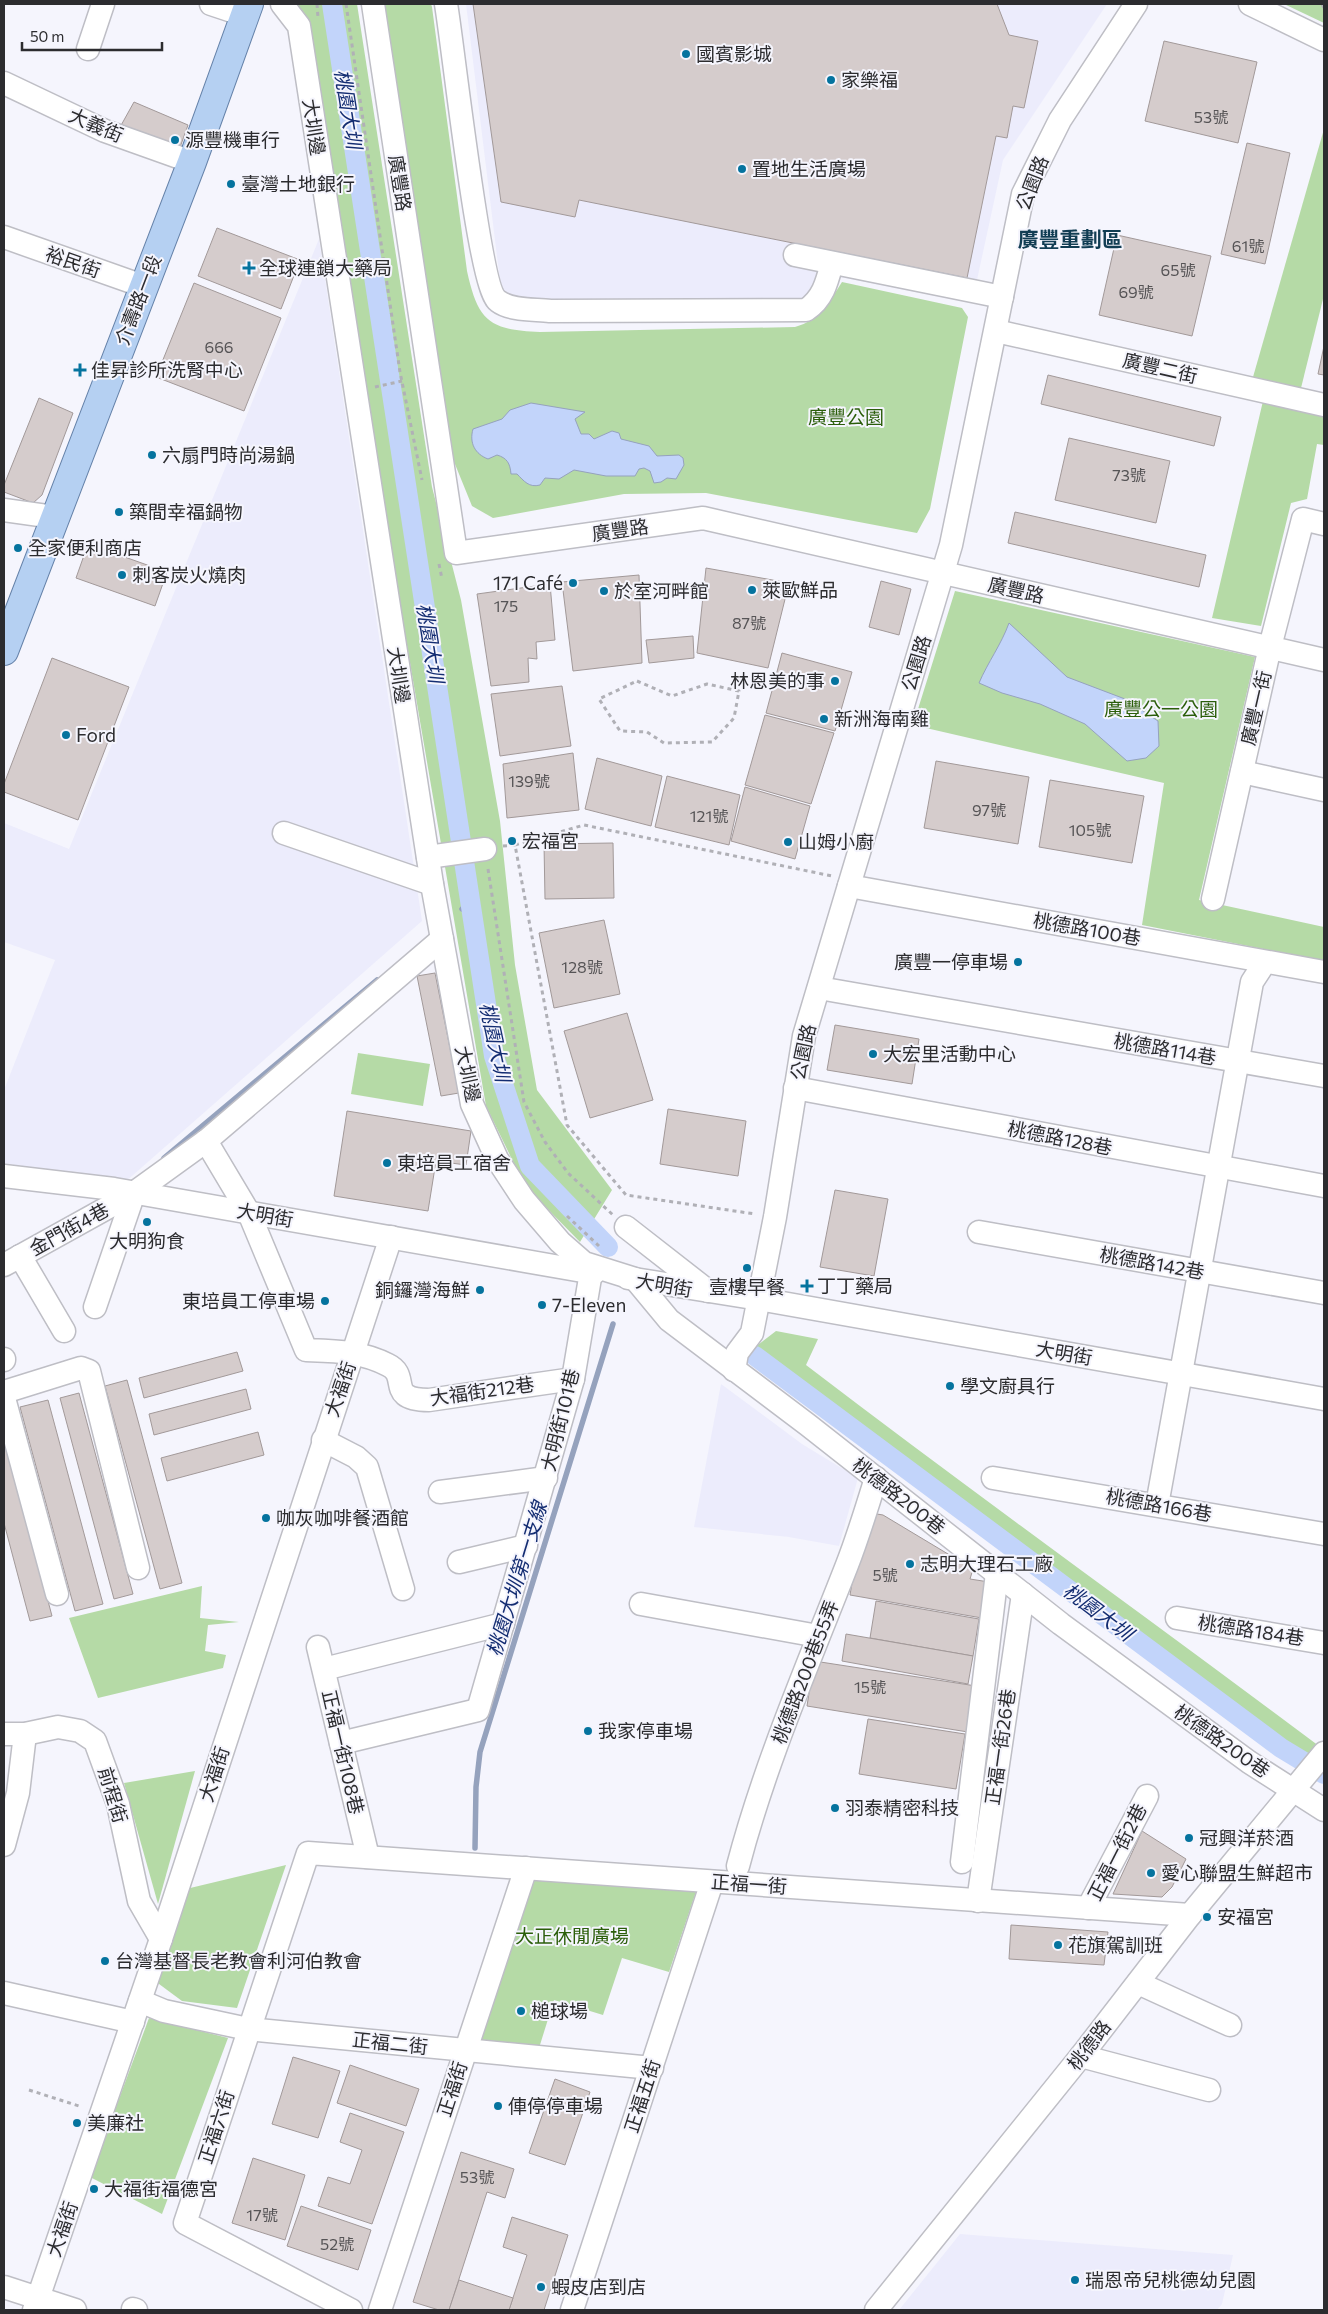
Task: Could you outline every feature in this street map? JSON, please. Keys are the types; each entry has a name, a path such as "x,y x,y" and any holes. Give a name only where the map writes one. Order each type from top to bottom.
{"main road":[{"name":"介壽路一段","path":"4,651 192,162 247,9"}],"street":[{"path":"88,49 103,4"},
{"path":"211,4 247,9"},
{"name":"大圳邊","path":"282,4 299,26 436,856 432,884 472,1104 497,1159 524,1200 560,1242 584,1264 635,1280"},
{"name":"廣豐路","path":"373,4 447,557 703,518 1324,660"},
{"path":"446,4 480,241 491,291 498,301 510,307 550,311 806,310 817,303 832,263"},
{"name":"公園路","path":"734,1370 737,1353 752,1333 775,1217 804,1036 951,545 1023,194 1060,120 1136,4"},
{"path":"1250,4 1324,40"},
{"name":"大義街","path":"4,83 104,131 192,162"},
{"name":"裕民街","path":"4,238 143,286"},
{"path":"795,255 1002,297"},
{"name":"廣豐二街","path":"996,330 1324,405"},
{"path":"4,510 54,517"},
{"name":"廣豐一街","path":"1213,899 1270,647 1303,519 1324,524"},
{"path":"1242,772 1324,790"},
{"path":"284,832 432,884"},
{"path":"436,856 478,850"},
{"name":"桃德路100巷","path":"850,883 1324,972"},
{"name":"金門街4巷","path":"12,1260 206,1141 442,939"},
{"path":"1157,1505 1252,982 1264,962"},
{"name":"桃德路114巷","path":"819,988 1324,1076"},
{"name":"桃德路128巷","path":"795,1088 1218,1168 1324,1186"},
{"path":"206,1141 249,1213"},
{"name":"大明街","path":"4,1176 126,1191 710,1293 759,1299 1324,1399"},
{"path":"95,1307 126,1191"},
{"name":"大福街212巷","path":"249,1213 306,1350 353,1352 390,1365 395,1370 403,1394 412,1400 430,1400 572,1379"},
{"path":"626,1227 710,1293"},
{"name":"桃德路142巷","path":"979,1232 1324,1293"},
{"name":"大福街","path":"36,2304 161,1939 391,1237"},
{"path":"12,1260 64,1331"},
{"name":"大明街101巷","path":"341,1743 478,1710 546,1478 572,1379 591,1272"},
{"name":"桃德路200巷","path":"635,1280 668,1320 876,1478 1023,1594 1249,1762 1298,1786 1324,1810"},
{"path":"4,1392 81,1368 88,1371 138,1568"},
{"path":"4,1398 57,1594"},
{"path":"323,1440 356,1457 367,1467 403,1589"},
{"path":"440,1492 546,1478"},
{"name":"桃德路200巷55弄","path":"738,1866 753,1807 818,1636 848,1564 876,1478"},
{"name":"桃德路166巷","path":"993,1478 1324,1534"},
{"path":"459,1562 526,1546"},
{"path":"962,1862 997,1573"},
{"name":"正福一街26巷","path":"978,1901 1023,1594"},
{"path":"641,1604 818,1636"},
{"name":"桃德路184巷","path":"1177,1618 1322,1641 1324,1643"},
{"path":"324,1669 503,1624"},
{"name":"正福一街108巷","path":"318,1646 368,1857"},
{"name":"前程街","path":"14,1734 58,1728 80,1731 95,1741 118,1804 139,1901 161,1939"},
{"path":"6,1832 18,1793 14,1734"},
{"name":"桃德路","path":"876,2310 1081,2056 1190,1916 1324,1753"},
{"name":"正福一街2巷","path":"1088,1908 1147,1796"},
{"name":"正福一街","path":"308,1853 1190,1916"},
{"name":"正福六街","path":"308,1853 185,2223 351,2310"},
{"name":"正福街","path":"380,2310 526,1868"},
{"name":"正福五街","path":"572,2310 712,1882"},
{"path":"1138,1983 1230,2025"},
{"path":"4,1993 133,2022"},
{"name":"正福二街","path":"140,2001 164,2012 248,2029 652,2068"},
{"path":"1081,2056 1209,2090"},
{"path":"4,2287 36,2304 75,2310"}],"path":[{"path":"317,4 319,24"},
{"path":"346,4 401,381 424,489"},
{"path":"1322,4 1324,8"},
{"path":"378,386 401,381"},
{"path":"442,579 447,557"},
{"path":"636,681 672,696 707,684 739,691 734,718 712,742 664,743 647,732 620,730 599,699 636,681"},
{"path":"626,1227 568,1173 545,1142 524,1102 478,850 515,845 584,825 850,883"},
{"path":"515,845 567,1125 626,1195 775,1217"},
{"path":"564,1213 606,1253"},
{"path":"29,2090 102,2113"}],"shaded area":[{"name":"置地生活廣場","path":"466,4 1107,4 1003,160 972,303 825,274 811,306 515,311 502,297"},
{"path":"319,239 422,921 124,1183 4,1163 4,1090 55,960 4,942 4,823 69,849"},
{"path":"721,1384 802,1444 858,1478 839,1546 789,1537 694,1527"},
{"name":"瑞恩帝兒桃德幼兒園","path":"960,2234 1233,2255 1222,2304 1217,2310 899,2310"}],"green space":[{"path":"297,4 357,4 432,487 461,600 500,821 515,965 537,1090 612,1190 580,1242 525,1186 486,1106"},
{"name":"廣豐公園","path":"380,4 431,4 467,271 471,288 481,312 488,320 497,325 509,329 540,332 795,327 804,324 817,315 828,303 842,282 962,308 968,317 930,509 917,533 706,493 624,494 493,518 472,506 446,442"},
{"path":"1284,4 1324,4 1324,23"},
{"path":"1324,129 1324,295 1301,388 1253,377"},
{"path":"1263,401 1324,415 1324,445 1317,444 1307,499 1291,503 1261,626 1212,618"},
{"name":"廣豐公一公園","path":"955,591 1255,657 1199,900 1324,927 1324,961 1142,925 1164,783 913,725"},
{"path":"358,1053 430,1064 423,1106 351,1094"},
{"path":"776,1331 818,1339 806,1365 934,1462 1323,1749 1312,1761 754,1348"},
{"path":"202,1586 200,1618 239,1622 208,1625 205,1651 226,1655 223,1668 98,1698 69,1618"},
{"path":"195,1771 158,1904 124,1783"},
{"path":"286,1865 237,2008 182,2001 155,1981 186,1889"},
{"name":"大正休閒廣場","path":"534,1878 697,1889 669,1972 622,1958 603,2015 554,2000 539,2048 475,2042"},
{"path":"149,2018 228,2038 162,2214 90,2177"}],"water":[{"path":"531,403 585,412 575,419 581,434 589,434 594,439 612,431 619,433 621,439 649,446 657,456 679,455 683,458 684,465 676,479 667,478 661,482 654,483 650,471 644,468 639,469 635,476 606,476 574,470 559,479 545,478 540,485 530,485 517,474 511,474 506,459 497,455 488,459 476,451 472,434 473,429 502,419 510,410"},
{"path":"1009,623 1067,677 1125,699 1158,721 1159,746 1146,758 1127,761 1085,724 1040,704 1002,693 979,683"}],"building":[{"name":"置地生活廣場","path":"473,4 997,4 1009,35 1038,41 1024,108 1013,106 1007,138 996,136 967,278 579,200 575,217 501,202"},
{"path":"1164,41 1257,62 1238,143 1145,121"},
{"path":"134,102 188,125 178,153 119,129"},
{"path":"1247,143 1290,153 1265,264 1221,254"},
{"name":"全球連鎖大藥局","path":"217,228 300,260 281,309 198,276"},
{"path":"1117,235 1211,256 1192,336 1099,315"},
{"path":"194,283 281,318 244,411 156,377"},
{"path":"1324,346 1324,375 1318,374"},
{"path":"1048,375 1221,417 1214,446 1041,404"},
{"path":"39,398 73,413 42,495 33,503 4,492 4,485"},
{"path":"1069,438 1170,461 1156,523 1055,500"},
{"path":"1015,512 1206,555 1199,587 1008,543"},
{"name":"刺客炭火燒肉","path":"88,544 167,572 155,606 76,578"},
{"path":"706,568 789,583 768,668 697,653"},
{"path":"639,575 642,663 573,671 562,582"},
{"path":"881,581 911,589 899,635 869,627"},
{"path":"550,584 555,640 536,642 537,659 528,658 529,682 491,686 477,594"},
{"path":"693,636 694,658 649,663 646,640"},
{"path":"782,653 852,672 835,731 766,713"},
{"name":"Ford","path":"52,658 129,687 78,820 4,792 4,784"},
{"path":"562,686 571,746 500,756 491,694"},
{"path":"765,715 834,733 811,804 745,785"},
{"path":"573,753 579,810 507,818 503,764"},
{"path":"597,758 662,776 651,826 585,809"},
{"path":"936,761 1029,777 1018,844 924,828"},
{"path":"667,776 740,795 729,845 655,827"},
{"path":"1050,780 1144,796 1132,863 1039,847"},
{"path":"745,787 810,806 795,859 731,841"},
{"path":"613,843 614,898 545,899 544,844"},
{"path":"604,920 620,994 554,1008 539,933"},
{"path":"435,973 459,1093 441,1096 417,976"},
{"path":"627,1013 653,1100 590,1118 564,1031"},
{"name":"大宏里活動中心","path":"835,1025 919,1039 912,1084 827,1070"},
{"path":"668,1109 746,1121 738,1176 660,1164"},
{"name":"東培員工宿舍","path":"347,1111 471,1131 466,1165 436,1161 428,1211 334,1196"},
{"path":"835,1190 888,1199 874,1276 820,1267"},
{"path":"237,1352 243,1371 144,1398 139,1378"},
{"path":"127,1380 182,1583 160,1589 105,1386"},
{"path":"246,1389 251,1409 154,1435 149,1414"},
{"path":"79,1393 133,1594 114,1599 60,1398"},
{"path":"48,1400 103,1604 75,1611 20,1407"},
{"path":"258,1432 264,1455 167,1481 161,1458"},
{"path":"4,1436 52,1616 30,1621 4,1523"},
{"name":"志明大理石工廠","path":"871,1513 883,1515 973,1569 970,1579 989,1582 982,1618 850,1595 856,1559"},
{"path":"876,1601 979,1619 973,1656 870,1638"},
{"path":"846,1634 973,1656 968,1684 842,1661"},
{"path":"814,1661 976,1686 968,1732 807,1706"},
{"path":"868,1719 965,1734 956,1789 859,1774"},
{"name":"愛心聯盟生鮮超市","path":"1142,1831 1186,1859 1172,1887 1162,1897 1113,1894"},
{"name":"花旗駕訓班","path":"1011,1925 1108,1932 1104,1965 1009,1959"},
{"path":"293,2057 340,2071 318,2138 272,2124"},
{"path":"350,2065 419,2089 406,2126 337,2103"},
{"path":"555,2079 590,2092 565,2165 529,2153"},
{"path":"350,2113 404,2132 372,2224 318,2206 328,2177 350,2184 362,2150 340,2142"},
{"path":"461,2152 514,2169 505,2198 487,2192 449,2310 439,2310 413,2302"},
{"path":"253,2158 305,2175 285,2240 232,2223"},
{"path":"301,2206 371,2230 358,2270 287,2246"},
{"path":"512,2217 568,2235 544,2310 509,2310 527,2255 503,2247"},
{"path":"459,2280 513,2298 509,2310 449,2310"}],"waterway":[{"name":"桃園大圳","path":"332,4 494,1056 530,1166 608,1247"},
{"path":"462,909 470,902"},
{"path":"164,1158 377,980"},
{"name":"桃園大圳第一支線","path":"475,1848 476,1787 480,1752 613,1324"},
{"name":"桃園大圳","path":"755,1356 1281,1748 1324,1774"}],"place":[{"name":"國賓影城","path":"686,54"},
{"name":"家樂福","path":"831,80"},
{"name":"源豐機車行","path":"175,140"},
{"name":"置地生活廣場","path":"742,169"},
{"name":"臺灣土地銀行","path":"231,184"},
{"name":"全球連鎖大藥局","path":"249,268"},
{"name":"佳昇診所洗腎中心","path":"80,370"},
{"name":"六扇門時尚湯鍋","path":"152,455"},
{"name":"築間幸福鍋物","path":"119,512"},
{"name":"全家便利商店","path":"18,548"},
{"name":"刺客炭火燒肉","path":"122,575"},
{"name":"171 Café","path":"573,583"},
{"name":"萊歐鮮品","path":"752,590"},
{"name":"於室河畔館","path":"604,591"},
{"name":"林恩美的事","path":"835,681"},
{"name":"新洲海南雞","path":"824,719"},
{"name":"Ford","path":"66,735"},
{"name":"宏福宮","path":"512,841"},
{"name":"山姆小廚","path":"788,842"},
{"name":"廣豐一停車場","path":"1018,962"},
{"name":"大宏里活動中心","path":"873,1054"},
{"name":"東培員工宿舍","path":"387,1163"},
{"name":"大明狗食","path":"147,1222"},
{"name":"壹樓早餐","path":"747,1268"},
{"name":"丁丁藥局","path":"807,1286"},
{"name":"銅鑼灣海鮮","path":"480,1290"},
{"name":"東培員工停車場","path":"325,1301"},
{"name":"7-Eleven","path":"542,1305"},
{"name":"學文廚具行","path":"950,1386"},
{"name":"咖灰咖啡餐酒館","path":"266,1518"},
{"name":"志明大理石工廠","path":"910,1564"},
{"name":"我家停車場","path":"588,1731"},
{"name":"羽泰精密科技","path":"835,1808"},
{"name":"冠興洋菸酒","path":"1189,1838"},
{"name":"愛心聯盟生鮮超市","path":"1151,1873"},
{"name":"安福宮","path":"1207,1917"},
{"name":"花旗駕訓班","path":"1058,1945"},
{"name":"台灣基督長老教會利河伯教會","path":"105,1961"},
{"name":"槌球場","path":"521,2011"},
{"name":"俥停停車場","path":"498,2106"},
{"name":"美廉社","path":"77,2123"},
{"name":"大福街福德宮","path":"94,2189"},
{"name":"瑞恩帝兒桃德幼兒園","path":"1075,2280"},
{"name":"蝦皮店到店","path":"541,2287"}],"district":[{"name":"廣豐重劃區","path":"1070,240"}]}
